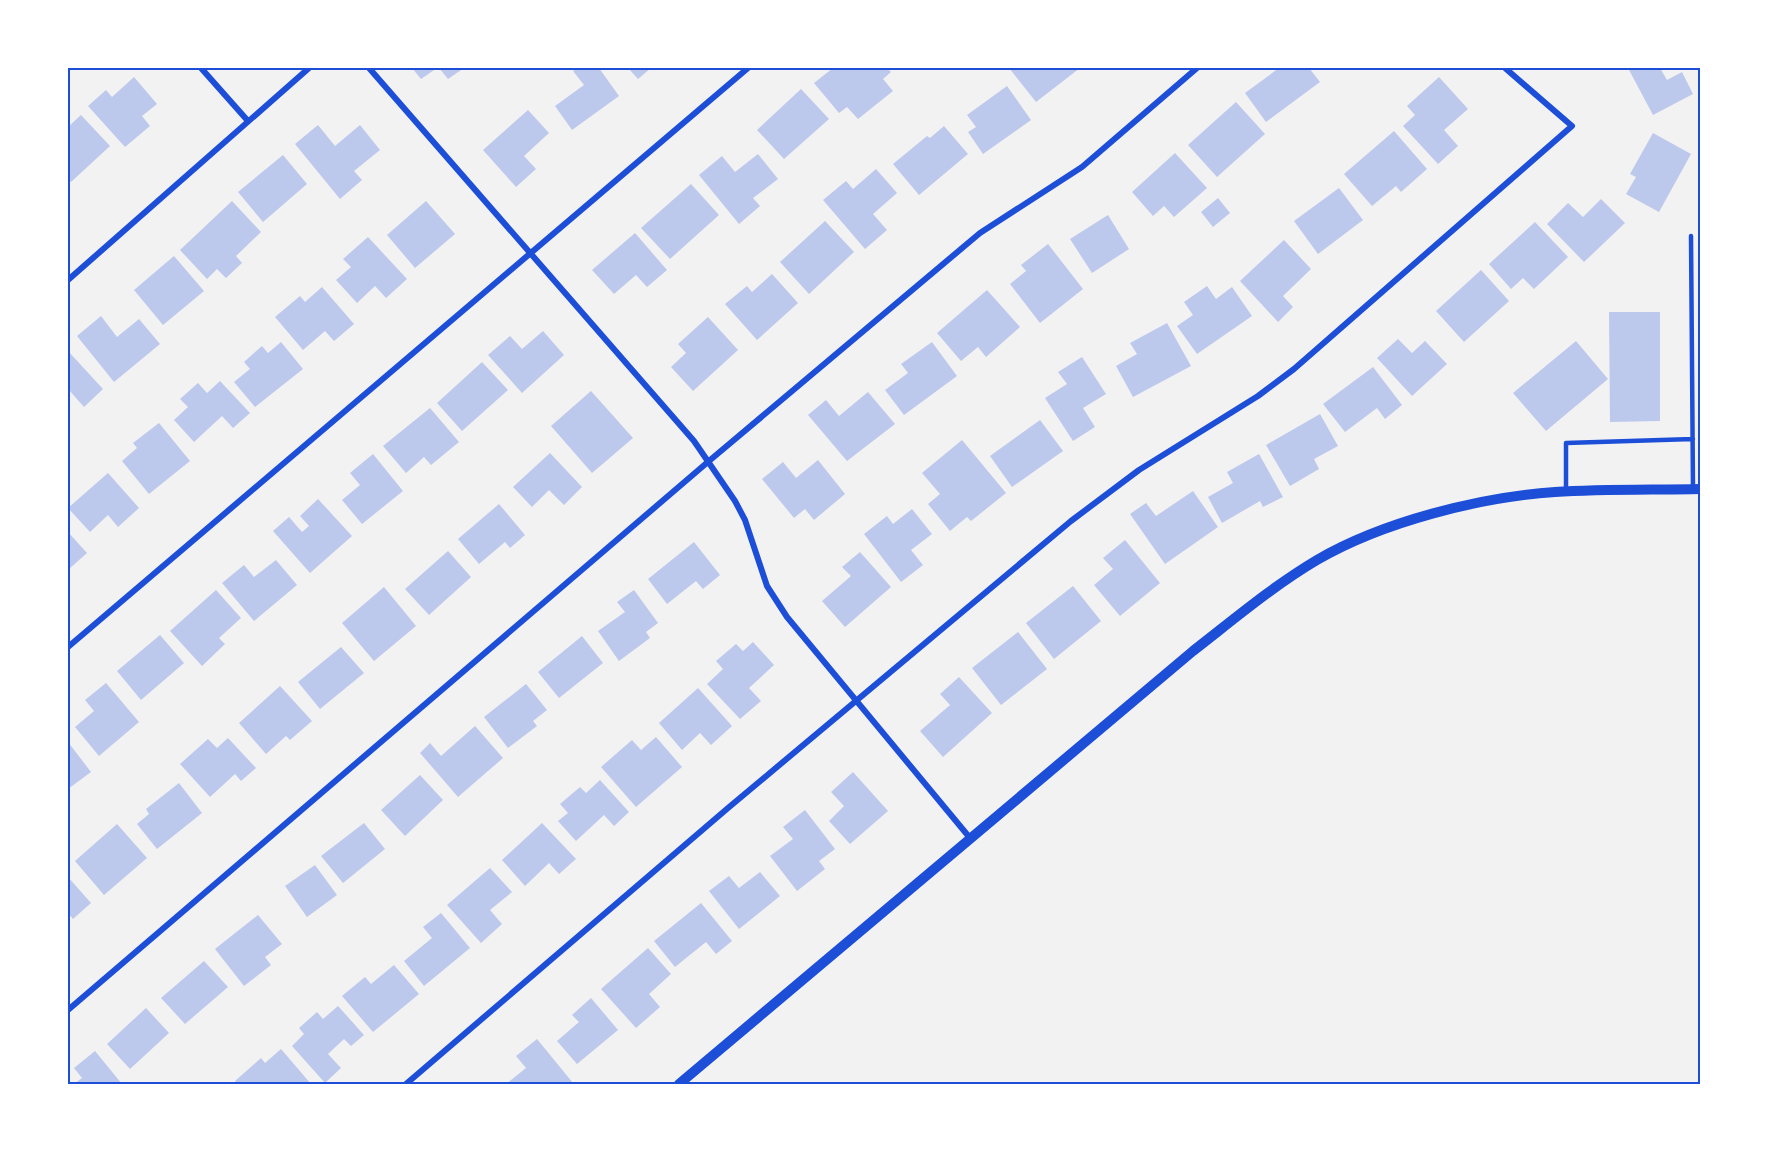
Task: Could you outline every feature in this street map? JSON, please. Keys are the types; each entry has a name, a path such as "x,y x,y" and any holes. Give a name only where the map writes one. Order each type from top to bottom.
{"street":[{"path":"201,68 248,121"},
{"path":"68,280 309,68"},
{"path":"369,68 709,461 745,520 767,586 787,617 970,838"},
{"path":"68,647 748,68"},
{"path":"68,1010 709,461 980,233 1082,167 1197,68"},
{"path":"406,1084 728,808 1071,521 1139,470 1258,396 1294,369 1572,126 1505,68"},
{"path":"679,1084 1192,651 1277,586 1318,560 1362,538 1408,521 1499,498 1566,492 1697,489"}],"lane":[{"path":"1691,236 1693,439 1697,489"},
{"path":"1566,492 1566,443 1693,439"}],"building":[{"path":"412,68 437,68 421,79"},
{"path":"439,68 464,68 448,79"},
{"path":"578,68 599,68 619,96 572,130 555,106 584,85 573,71"},
{"path":"628,68 651,68 638,79"},
{"path":"833,68 887,68 891,72 883,79 893,91 858,119 847,107 839,113 814,83"},
{"path":"1009,68 1080,68 1036,102"},
{"path":"1279,68 1309,68 1320,82 1266,122 1245,93"},
{"path":"1628,68 1660,68 1667,80 1682,72 1693,94 1653,115"},
{"path":"134,77 157,104 142,116 150,126 125,147 88,106 106,90 112,97"},
{"path":"1439,77 1468,109 1444,130 1458,146 1438,164 1403,126 1415,115 1407,106"},
{"path":"1007,86 1031,120 983,154 968,132 976,127 967,115"},
{"path":"801,89 829,119 784,159 757,130"},
{"path":"1236,102 1265,134 1217,177 1188,145"},
{"path":"528,110 549,133 524,156 536,169 516,187 483,150"},
{"path":"81,115 110,146 71,182 68,179 68,127"},
{"path":"318,125 335,146 360,125 380,150 354,171 362,180 340,199 295,144"},
{"path":"944,126 968,154 919,195 893,164 927,136 930,138"},
{"path":"1394,131 1427,169 1401,192 1396,186 1372,206 1344,174"},
{"path":"1653,133 1691,154 1659,212 1626,194 1636,177 1630,174"},
{"path":"1175,153 1207,188 1174,217 1164,206 1153,216 1132,192"},
{"path":"758,154 778,179 753,198 760,206 739,224 699,175 722,156 735,172"},
{"path":"283,155 307,184 263,222 238,192"},
{"path":"876,169 897,193 873,214 887,230 865,249 823,200 846,181 853,189"},
{"path":"691,184 719,215 670,259 641,228"},
{"path":"1339,188 1363,220 1318,254 1294,221"},
{"path":"1218,198 1230,213 1213,227 1201,212"},
{"path":"1601,199 1625,223 1584,262 1547,224 1568,203 1583,217"},
{"path":"232,201 261,232 236,256 242,263 226,278 217,269 207,279 180,250"},
{"path":"426,201 455,234 415,268 387,235"},
{"path":"1108,215 1129,249 1092,273 1070,239"},
{"path":"825,221 854,252 809,294 780,262"},
{"path":"1535,222 1568,257 1534,289 1523,278 1511,289 1489,264"},
{"path":"635,233 667,270 647,287 636,275 614,294 592,270"},
{"path":"368,237 407,279 386,298 375,286 357,303 336,280 351,267 343,259"},
{"path":"1284,240 1311,269 1283,296 1293,307 1278,322 1240,281"},
{"path":"1048,244 1083,289 1040,323 1010,284 1026,271 1021,265"},
{"path":"174,256 204,291 163,325 134,290"},
{"path":"1481,270 1509,301 1464,342 1436,311"},
{"path":"772,274 798,303 757,340 725,304 747,286 752,292"},
{"path":"1207,286 1216,299 1232,287 1252,316 1197,354 1177,326 1193,315 1184,302"},
{"path":"322,287 354,324 334,341 325,331 303,350 275,317 300,296 305,302"},
{"path":"987,290 1020,327 986,357 978,347 961,361 937,333"},
{"path":"1609,312 1660,312 1660,421 1610,422"},
{"path":"101,316 117,337 139,319 160,344 114,382 77,336"},
{"path":"708,317 738,350 693,391 671,367 686,353 678,344"},
{"path":"1167,323 1191,366 1133,397 1116,366 1137,354 1130,343"},
{"path":"543,331 564,355 522,393 488,355 510,336 522,349"},
{"path":"1398,339 1412,353 1425,341 1447,364 1412,396 1377,358"},
{"path":"1576,341 1608,379 1546,431 1513,393"},
{"path":"281,342 303,369 255,407 234,382 250,369 244,362 262,346 268,353"},
{"path":"932,342 957,376 904,415 885,390 908,373 901,364"},
{"path":"68,351 103,389 84,407 69,390 68,392"},
{"path":"1082,357 1106,394 1083,408 1095,427 1073,441 1045,398 1067,384 1058,372"},
{"path":"482,362 508,390 462,431 437,403"},
{"path":"1373,367 1402,405 1385,419 1377,408 1345,432 1323,404"},
{"path":"220,381 250,413 233,428 222,416 194,442 174,420 188,407 180,399 198,383 207,393"},
{"path":"591,391 633,438 592,473 551,426"},
{"path":"868,392 895,424 847,461 808,415 826,400 839,416"},
{"path":"430,408 459,442 431,465 424,457 406,473 383,446"},
{"path":"1320,414 1338,446 1314,459 1319,469 1290,486 1266,445"},
{"path":"1040,420 1063,451 1012,487 990,456"},
{"path":"159,423 190,461 149,494 122,461 137,448 133,443"},
{"path":"962,440 1006,493 971,521 967,517 950,531 928,504 940,494 922,473"},
{"path":"550,453 582,487 564,505 549,490 532,507 513,487"},
{"path":"373,454 403,491 362,524 342,500 360,485 350,473"},
{"path":"1259,454 1283,497 1263,507 1260,501 1222,523 1208,497 1233,483 1227,472"},
{"path":"818,460 845,494 814,520 805,509 794,518 762,479 783,462 796,478"},
{"path":"108,473 139,508 118,527 108,515 90,532 68,508"},
{"path":"1193,491 1218,527 1165,564 1130,514 1146,503 1156,516"},
{"path":"318,499 352,536 310,573 273,531 289,517 302,532 309,526 300,516"},
{"path":"499,504 525,535 510,548 505,542 479,564 458,539"},
{"path":"912,509 932,534 911,550 923,565 901,582 864,534 887,516 893,524"},
{"path":"68,532 87,553 69,569 68,567"},
{"path":"1125,540 1160,583 1120,616 1094,585 1113,569 1103,558"},
{"path":"694,542 720,575 703,589 696,581 667,604 648,579"},
{"path":"448,551 471,577 429,615 405,589"},
{"path":"860,552 891,587 845,627 822,601 851,576 842,567"},
{"path":"276,560 297,585 254,621 222,583 244,565 254,577"},
{"path":"1073,586 1101,621 1054,659 1026,623"},
{"path":"384,587 416,626 374,661 342,623"},
{"path":"216,590 241,618 219,638 225,644 202,666 170,631"},
{"path":"634,590 658,623 646,632 650,638 619,661 598,631 625,612 617,602"},
{"path":"1018,632 1047,669 1001,705 972,668"},
{"path":"160,635 184,663 141,700 117,671"},
{"path":"582,636 603,663 559,698 538,672"},
{"path":"753,642 774,665 749,688 761,701 740,719 707,684 723,669 716,661 736,644 743,651"},
{"path":"341,647 364,673 320,709 298,682"},
{"path":"959,677 992,713 943,757 920,731 950,705 940,694"},
{"path":"106,683 139,722 99,756 75,727 94,711 85,700"},
{"path":"526,684 547,710 533,721 537,726 508,748 484,717"},
{"path":"280,686 312,721 290,740 286,736 266,754 239,723"},
{"path":"698,688 732,726 711,745 700,733 682,750 659,723"},
{"path":"475,726 503,758 458,797 420,753 430,743 441,756"},
{"path":"656,737 682,767 636,807 601,767 632,740 641,750"},
{"path":"228,738 256,768 241,781 235,774 210,797 180,764 208,739 217,748"},
{"path":"68,742 91,772 68,789"},
{"path":"853,772 888,811 850,844 829,821 844,806 831,792"},
{"path":"420,775 443,800 405,836 381,810"},
{"path":"600,780 629,812 614,826 604,815 576,841 558,821 568,813 560,804 580,787 586,793"},
{"path":"179,783 202,813 157,849 137,824 149,814 146,809"},
{"path":"805,810 835,849 819,861 825,869 797,891 770,856 793,839 783,827"},
{"path":"364,823 385,849 343,883 321,856"},
{"path":"542,823 576,859 559,874 549,863 525,886 502,860"},
{"path":"117,824 147,858 104,895 75,861"},
{"path":"315,865 337,895 307,917 285,886"},
{"path":"490,868 512,892 490,910 502,924 481,943 447,905"},
{"path":"760,872 780,896 739,929 709,891 729,876 739,888"},
{"path":"68,877 91,903 73,919 68,913"},
{"path":"701,903 732,941 716,954 706,942 675,967 654,941"},
{"path":"441,913 470,948 424,986 404,961 432,938 423,927"},
{"path":"258,915 282,944 265,957 271,965 244,986 215,949"},
{"path":"648,948 671,974 649,994 660,1007 636,1028 601,989"},
{"path":"204,961 228,987 185,1024 161,998"},
{"path":"394,965 419,994 373,1032 342,996 365,977 371,984"},
{"path":"591,998 618,1030 577,1064 557,1041 579,1022 572,1015"},
{"path":"338,1006 364,1035 351,1046 344,1039 328,1054 341,1068 325,1083 292,1046 304,1034 299,1028 317,1012 323,1019"},
{"path":"146,1008 169,1033 130,1069 107,1044"},
{"path":"537,1039 573,1083 506,1084 526,1068 516,1056"},
{"path":"281,1049 311,1084 238,1084 235,1081 261,1058 265,1063"},
{"path":"95,1051 122,1084 74,1084 82,1078 74,1068"}]}
